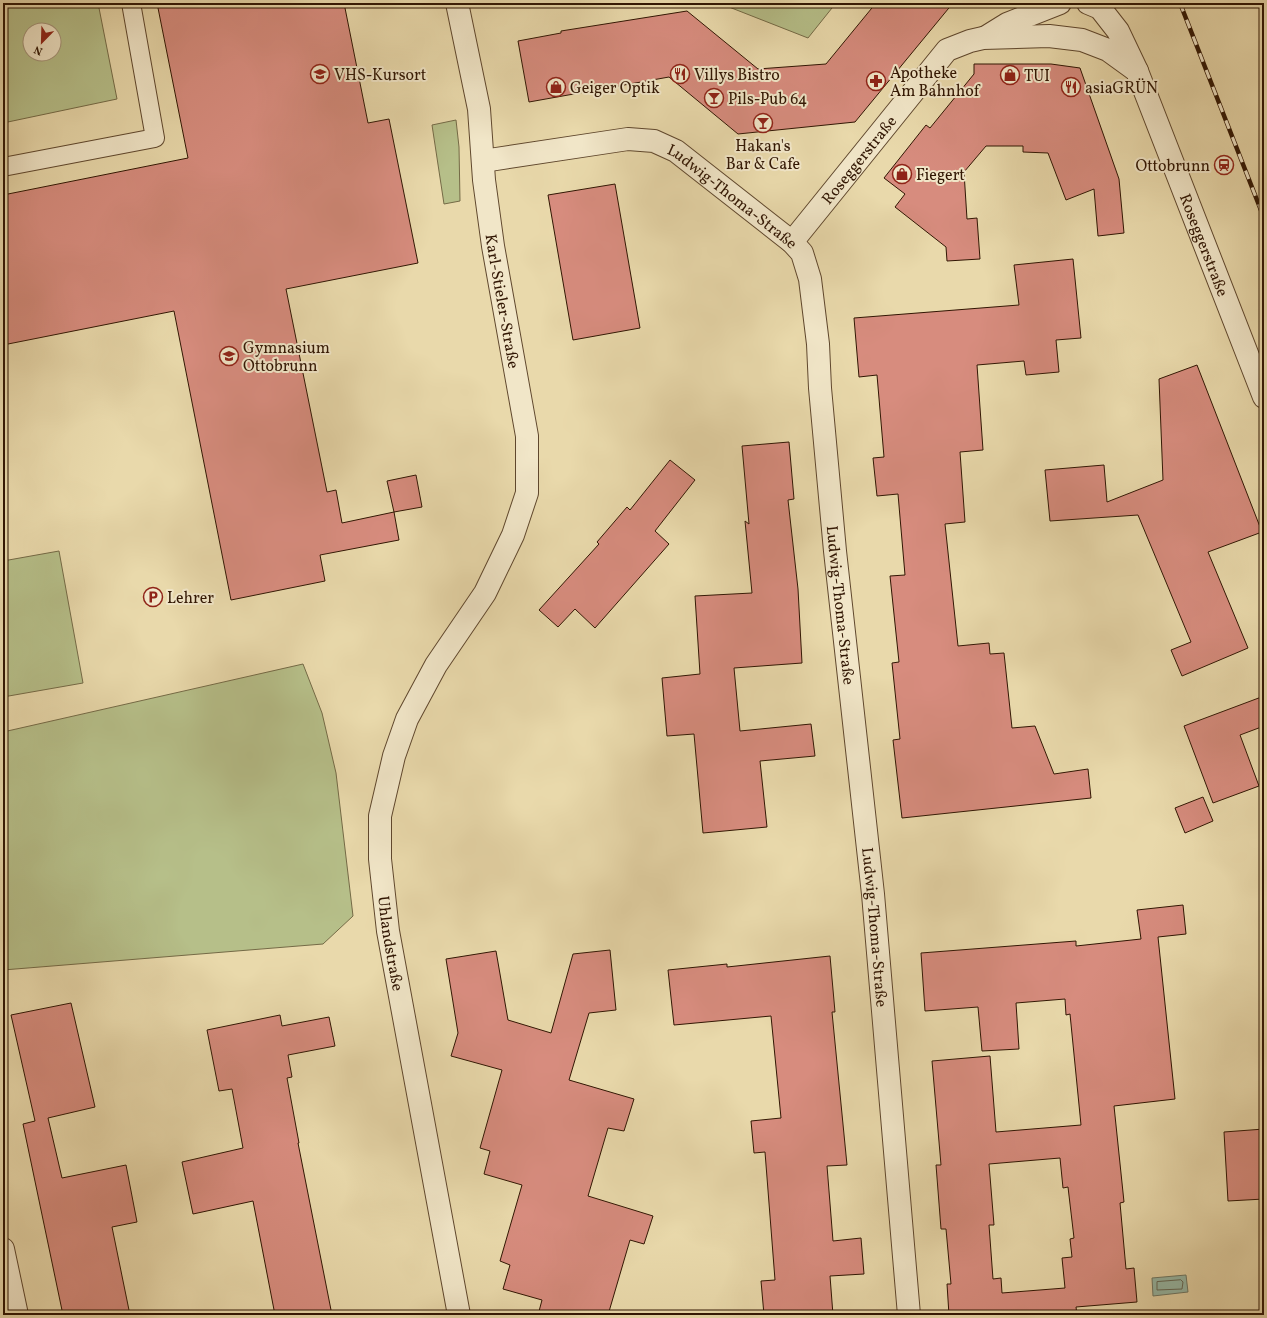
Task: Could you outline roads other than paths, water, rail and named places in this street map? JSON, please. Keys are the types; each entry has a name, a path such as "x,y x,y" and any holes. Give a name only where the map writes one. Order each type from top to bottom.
{"street":[{"name":"Karl-Stieler-Straße","path":"457,3 479,109 483,161 493,246 527,436 527,493 513,536 485,593"},
{"name":"Roseggerstraße","path":"983,38 1007,24 1060,3"},
{"name":"Roseggerstraße","path":"1088,3 1100,8 1118,31 1137,71 1264,397"},
{"name":"Roseggerstraße","path":"792,242 947,50 970,40 983,38 1049,36 1082,40 1108,50 1137,71"},
{"name":"Ludwig-Thoma-Straße","path":"483,161 628,139 654,141 676,151 792,242 802,253 810,280 818,344 820,388 835,551 873,894 909,1315"},
{"name":"Uhlandstraße","path":"459,1315 388,931 380,859 380,816 394,756 406,719 436,665 485,593"},
{"path":"3,1248 17,1315"}],"lane":[{"path":"3,167 155,138 131,3"}],"water":[{"path":"1186,1275 1188,1292 1153,1296 1152,1278"}],"railway":[{"path":"1180,3 1264,218"}],"place":[{"name":"VHS-Kursort","path":"320,74"},
{"name":"Villys Bistro","path":"680,74"},
{"name":"TUI","path":"1010,75"},
{"name":"Apotheke Am Bahnhof","path":"876,81"},
{"name":"Geiger Optik","path":"556,87"},
{"name":"asiaGRÜN","path":"1071,87"},
{"name":"Pils-Pub 64","path":"714,98"},
{"name":"Hakan's Bar & Cafe","path":"763,123"},
{"name":"Ottobrunn","path":"1224,165"},
{"name":"Fiegert","path":"902,174"},
{"name":"Gymnasium Ottobrunn","path":"229,356"},
{"name":"Lehrer","path":"153,597"}]}
